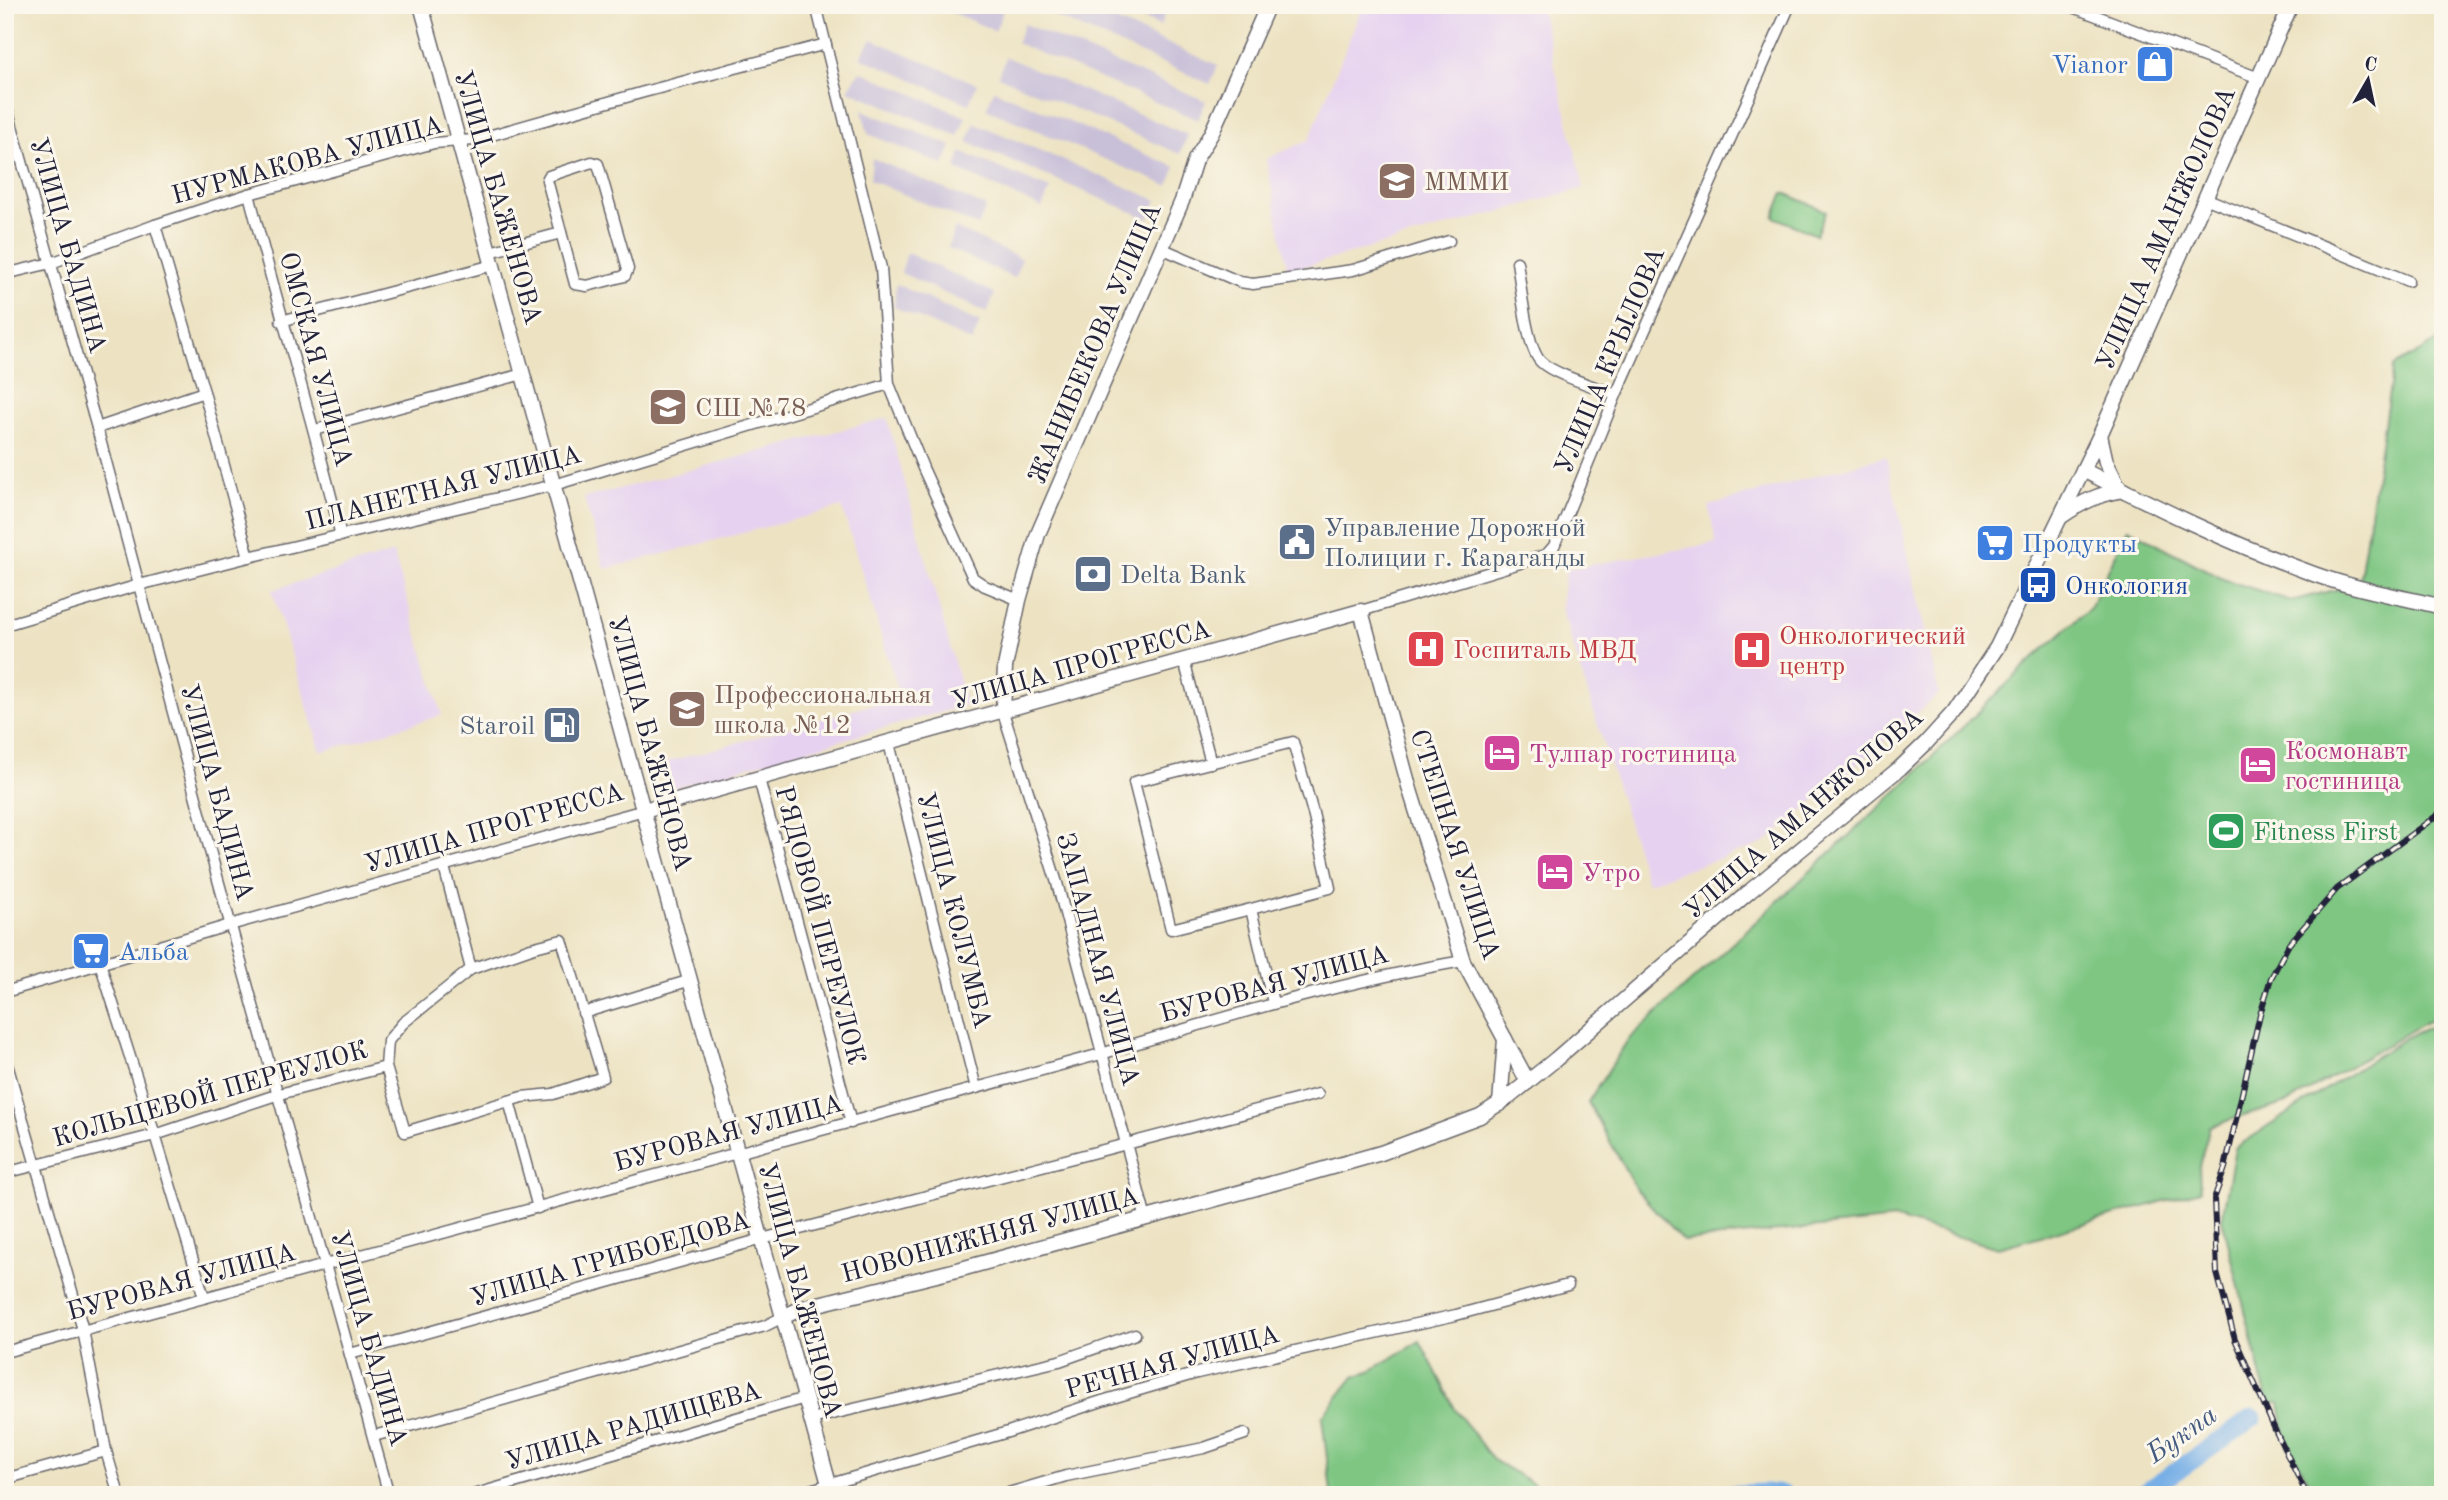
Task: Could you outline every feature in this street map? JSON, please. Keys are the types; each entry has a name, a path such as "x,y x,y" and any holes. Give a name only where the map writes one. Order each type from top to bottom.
{"main road":[{"name":"УЛИЦА БАЖЕНОВА","path":"421,5 831,1489"},
{"name":"ЖАНИБЕКОВА УЛИЦА","path":"1003,712 1005,667 1019,600 1038,534 1182,201 1195,160 1211,134 1268,5"},
{"name":"УЛИЦА АМАНЖОЛОВА","path":"1528,1082 1789,858 1900,768 1942,727 1965,697 1997,646 2101,435 2291,5"},
{"path":"2101,435 2106,462 2121,489"},
{"path":"2083,470 2304,571 2395,598 2443,607"},
{"path":"2061,517 2102,494 2121,489"},
{"name":"УЛИЦА ПРОГРЕССА","path":"644,810 1361,611"},
{"name":"СТЕПНАЯ УЛИЦА","path":"1361,611 1410,790 1463,961 1528,1082"},
{"path":"1500,1104 1506,1038"},
{"name":"НОВОНИЖНЯЯ УЛИЦА","path":"783,1317 802,1308 961,1269 1381,1153 1480,1116 1528,1082"}],"street":[{"path":"816,5 881,268 889,384 923,468 973,578 1019,600"},
{"name":"УЛИЦА КРЫЛОВА","path":"1361,611 1547,554 1557,538 1616,395 1790,5"},
{"path":"2068,5 2259,78"},
{"name":"НУРМАКОВА УЛИЦА","path":"5,274 51,263 249,194 435,143 474,140 826,44"},
{"name":"УЛИЦА БАДИНА","path":"5,101 389,1495"},
{"path":"598,164 628,265 627,273 625,276 578,286 575,284 561,233 548,178 598,164"},
{"name":"ОМСКАЯ УЛИЦА","path":"249,194 281,321 315,430 341,536"},
{"path":"2205,198 2408,281"},
{"path":"155,225 249,557"},
{"path":"281,321 491,259 561,233"},
{"path":"1161,248 1240,282 1252,284 1353,270 1449,241"},
{"path":"1517,262 1531,345 1538,358 1549,367 1616,395"},
{"path":"315,430 523,374"},
{"name":"ПЛАНЕТНАЯ УЛИЦА","path":"5,625 139,585 554,485 889,384"},
{"path":"97,428 204,392"},
{"path":"1184,660 1211,763"},
{"name":"ЗАПАДНАЯ УЛИЦА","path":"1003,712 1058,883 1146,1219"},
{"path":"1293,742 1330,888 1251,909 1171,929 1134,782 1293,742"},
{"name":"УЛИЦА КОЛУМБА","path":"889,743 976,1088"},
{"name":"РЯДОВОЙ ПЕРЕУЛОК","path":"759,779 851,1123"},
{"name":"УЛИЦА ПРОГРЕССА","path":"5,992 230,925 644,810"},
{"path":"444,867 471,969"},
{"path":"1251,909 1273,1003"},
{"name":"КОЛЬЦЕВОЙ ПЕРЕУЛОК","path":"562,940 603,1076 553,1094 522,1097 405,1132 386,1067 388,1041 403,1023 471,969 478,969 531,948 562,940"},
{"name":"БУРОВАЯ УЛИЦА","path":"5,1352 204,1297 326,1267 738,1151 851,1123 1273,1003 1370,978 1463,961"},
{"path":"100,963 204,1297"},
{"path":"583,1013 691,980"},
{"path":"5,1057 83,1330 106,1451 119,1495"},
{"name":"КОЛЬЦЕВОЙ ПЕРЕУЛОК","path":"5,1174 155,1135 279,1094 386,1067"},
{"name":"УЛИЦА ГРИБОЕДОВА","path":"349,1354 762,1239 1318,1094"},
{"path":"509,1101 538,1208"},
{"name":"РЕЧНАЯ УЛИЦА","path":"793,1495 831,1489 1197,1373 1456,1315 1568,1285"},
{"name":"НОВОНИЖНЯЯ УЛИЦА","path":"374,1436 765,1326 783,1317"},
{"path":"811,1419 1059,1361 1135,1334"},
{"name":"УЛИЦА РАДИЩЕВА","path":"472,1495 805,1398"},
{"path":"1002,1495 1066,1476 1205,1448 1245,1434"},
{"path":"5,1479 106,1451"}],"shaded area":[{"path":"935,5 988,5 1003,12 995,31"},
{"path":"1029,5 1079,5 1218,65 1210,84"},
{"path":"1111,5 1165,5 1168,7 1160,26"},
{"path":"1363,5 1540,5 1584,188 1288,271 1266,159 1309,140"},
{"path":"1024,24 1206,101 1198,120 1016,43"},
{"path":"872,39 977,84 969,104 860,57"},
{"path":"1006,57 1188,135 1180,154 998,76"},
{"path":"860,71 966,117 958,136 848,90"},
{"path":"994,90 1176,167 1168,186 986,109"},
{"path":"862,110 952,146 944,165 868,134"},
{"path":"975,123 1157,200 1149,219 967,142"},
{"path":"961,152 1050,189 1042,208 956,169"},
{"path":"872,158 986,207 978,226 870,180"},
{"path":"955,228 1022,259 1014,278 948,248"},
{"path":"907,253 995,293 987,313 901,273"},
{"path":"896,284 980,323 972,342 894,307"},
{"path":"887,418 966,705 672,788 667,762 900,697 842,507 605,569 584,498"},
{"name":"Онкологический центр","path":"1886,456 1939,694 1765,843 1647,883 1561,607 1566,569 1716,543 1709,506"},
{"path":"393,553 442,715 321,752 272,590"}],"green space":[{"path":"1784,193 1826,211 1816,235 1774,217"},
{"path":"2443,338 2443,1012 2287,1103 2210,1126 2199,1166 2200,1191 1998,1248 1896,1219 1683,1241 1636,1189 1588,1102 1628,1040 2091,607 2128,528 2223,579 2291,601 2359,584 2393,367"},
{"path":"2443,1021 2443,1495 2316,1495 2286,1440 2280,1403 2268,1403 2222,1219 2235,1148 2405,1038"},
{"path":"1420,1341 1455,1409 1492,1459 1552,1495 1327,1495 1331,1492 1322,1417 1354,1377 1372,1370"}],"waterway":[{"name":"Букпа","path":"2142,1495 2253,1418"},
{"name":"Букпа","path":"1722,1495 1784,1495"}],"railway":[{"path":"2307,1495 2235,1339 2217,1273 2214,1199 2225,1168 2260,1014 2271,978 2289,944 2337,889 2443,811"}],"place":[{"name":"Vianor","path":"2155,64"},
{"name":"МММИ","path":"1397,181"},
{"name":"СШ №78","path":"668,407"},
{"name":"Управление Дорожной Полиции г. Караганды","path":"1297,542"},
{"name":"Продукты","path":"1995,543"},
{"name":"Delta Bank","path":"1093,574"},
{"name":"Онкология","path":"2038,585"},
{"name":"Госпиталь МВД","path":"1426,649"},
{"name":"Онкологический центр","path":"1752,650"},
{"name":"Профессиональная школа №12","path":"687,709"},
{"name":"Staroil","path":"562,725"},
{"name":"Тулпар гостиница","path":"1502,753"},
{"name":"Космонавт гостиница","path":"2258,765"},
{"name":"Fitness First","path":"2226,831"},
{"name":"Утро","path":"1555,872"},
{"name":"Альба","path":"91,951"}]}
